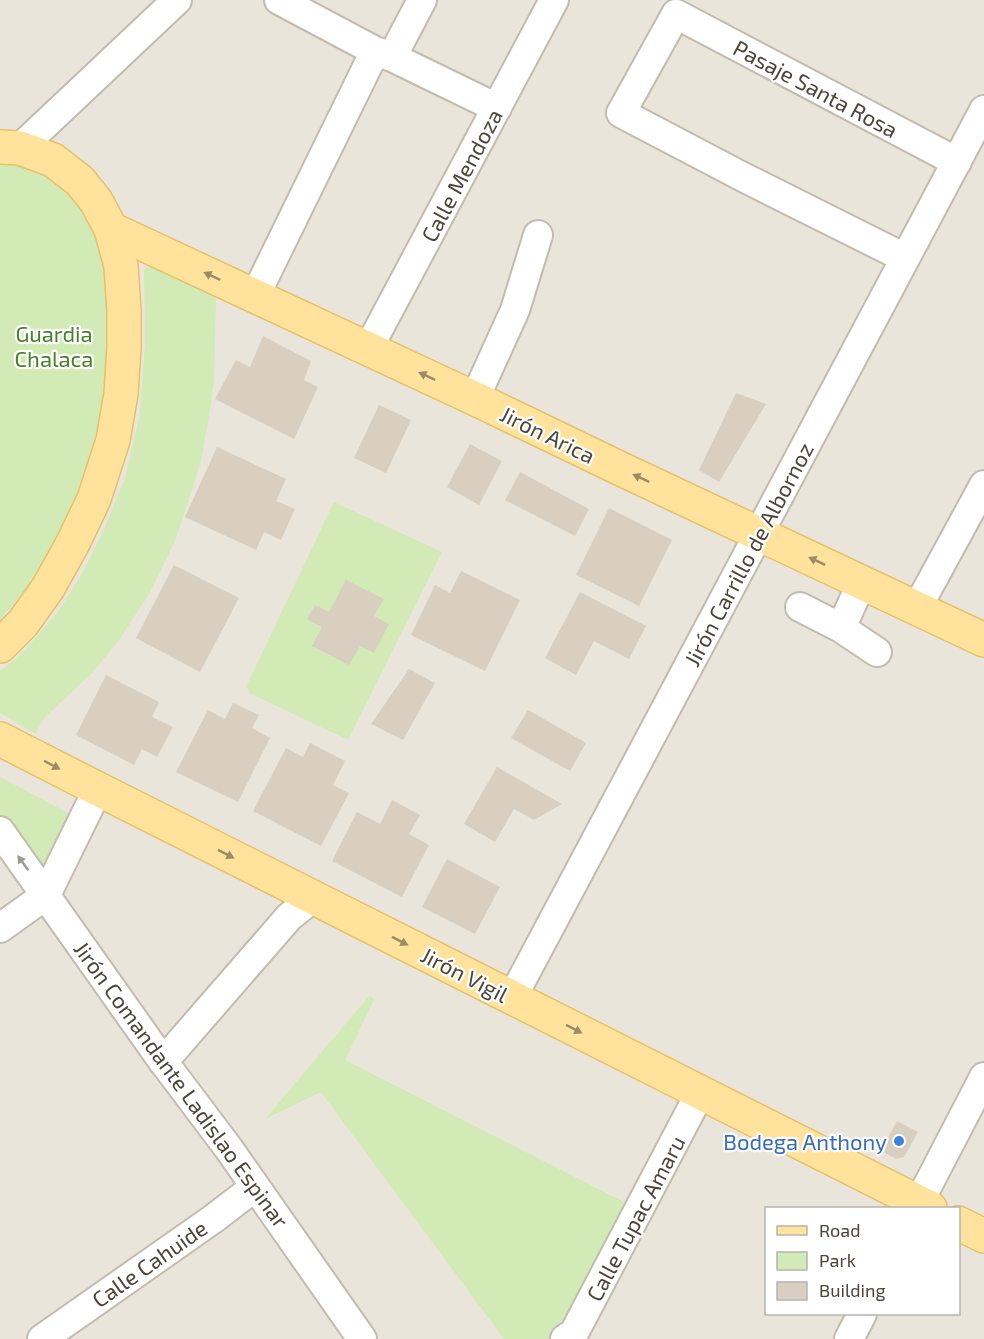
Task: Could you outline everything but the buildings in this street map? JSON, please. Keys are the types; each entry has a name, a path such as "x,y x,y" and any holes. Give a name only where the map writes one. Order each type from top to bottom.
{"main road":[{"path":"0,646 23,623 48,588 94,499 113,440 121,394 124,347 121,266 111,229 96,201 80,181 53,160 10,148"},
{"name":"Jirón Arica","path":"111,229 475,398 984,640"},
{"name":"Jirón Vigil","path":"0,739 922,1207"},
{"path":"960,1224 984,1236"}],"street":[{"path":"10,148 177,0"},
{"path":"279,0 497,108"},
{"path":"255,296 384,54 422,0"},
{"name":"Calle Mendoza","path":"368,350 554,0"},
{"name":"Pasaje Santa Rosa","path":"906,258 742,177 621,113 676,14 957,162"},
{"name":"Jirón Carrillo de Albornoz","path":"512,998 984,110"},
{"path":"475,398 515,310 538,235"},
{"path":"917,608 984,485"},
{"path":"841,628 862,582"},
{"path":"800,607 841,628 877,652"},
{"path":"0,928 46,895 98,789"},
{"name":"Jirón Comandante Ladislao Espinar","path":"0,831 362,1339"},
{"path":"163,1062 290,917 314,897"},
{"path":"922,1207 984,1077"},
{"name":"Calle Tupac Amaru","path":"574,1337 700,1093"},
{"name":"Calle Cahuide","path":"42,1339 255,1187"},
{"path":"849,1339 861,1315"}],"shaded area":[{"path":"0,0 984,0 984,1339 0,1339"}],"green space":[{"name":"Guardia Chalaca","path":"0,163 21,163 49,176 73,198 94,231 107,281 110,347 104,406 82,480 64,526 35,578 0,620"},
{"path":"153,264 216,296 214,382 201,462 175,541 149,594 117,643 91,674 45,717 35,734 0,713 0,671 24,651 58,612 83,572 103,532 126,475 140,414 145,342 144,269"},
{"path":"334,502 442,552 348,740 249,693 247,685"},
{"path":"0,777 70,814 44,870 0,817"},
{"path":"370,995 374,1000 345,1060 632,1206 569,1328 551,1339 504,1339 321,1092 265,1119"}],"place":[{"name":"Bodega Anthony","path":"899,1141"}]}
